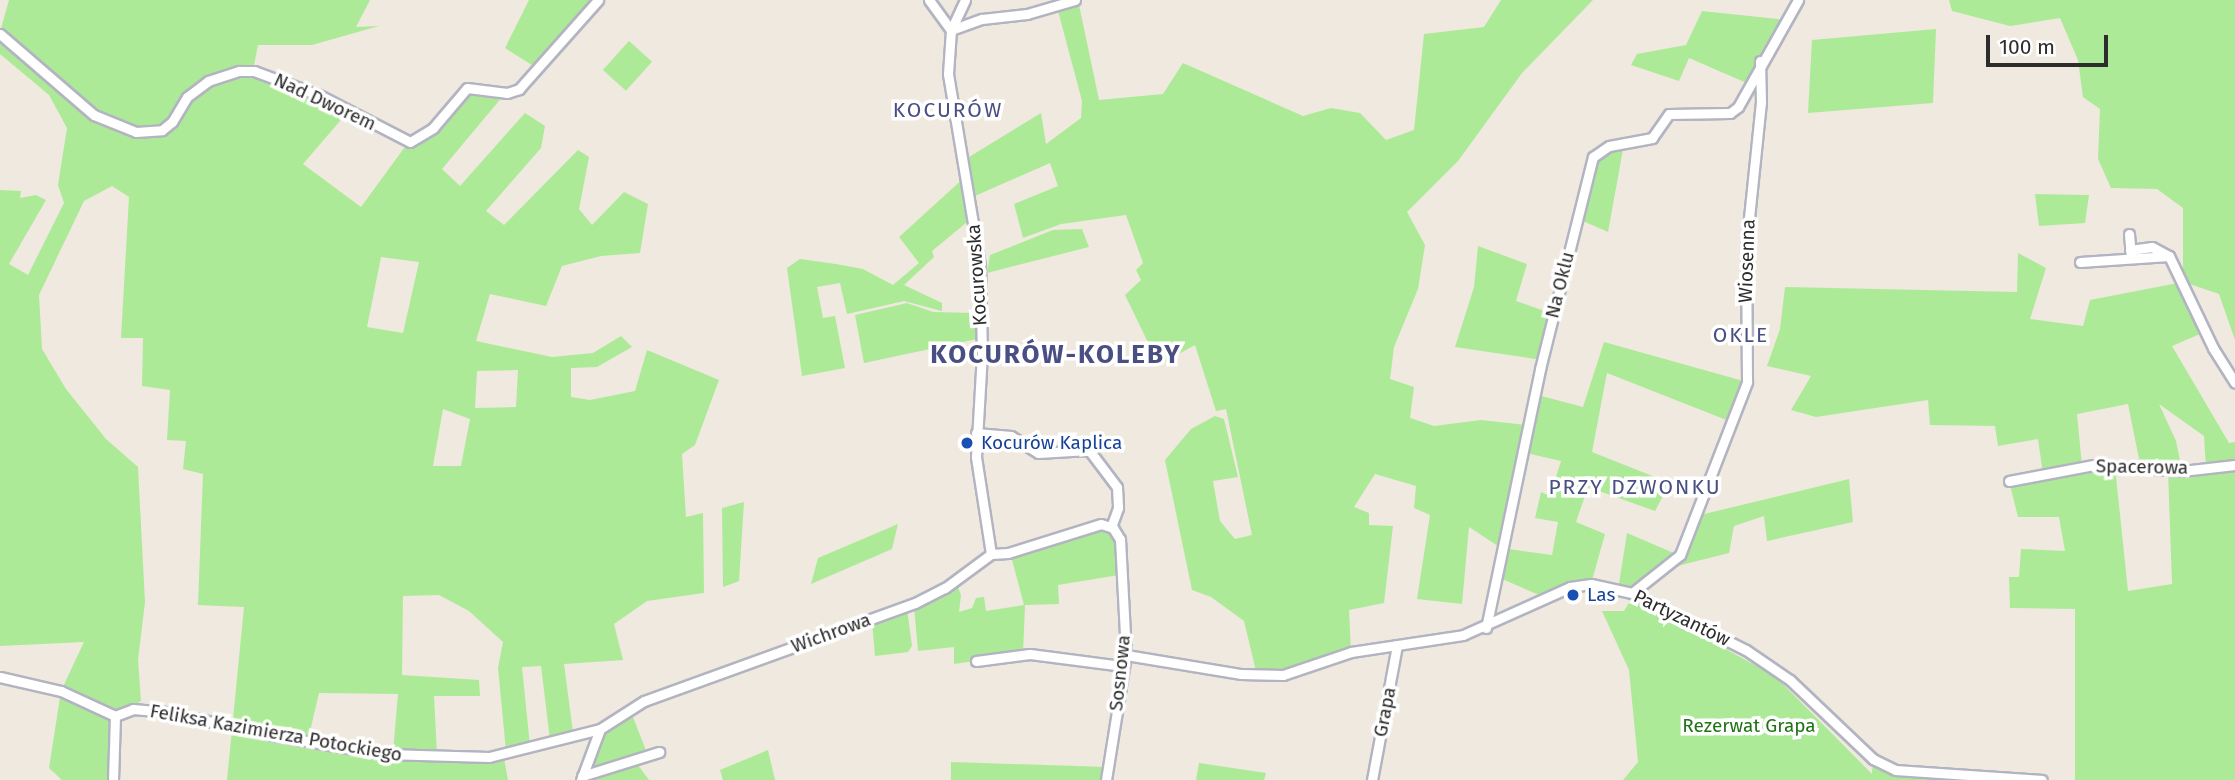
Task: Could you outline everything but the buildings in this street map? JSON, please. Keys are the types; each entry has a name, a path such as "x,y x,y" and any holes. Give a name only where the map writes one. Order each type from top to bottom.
{"street":[{"name":"Nad Dworem","path":"0,34 94,115 136,132 162,130 196,89 246,71 319,95 410,142 433,128 467,88 507,93 519,89 598,0"},
{"path":"929,0 951,30 982,19 1027,14 1075,0"},
{"name":"Kocurowska","path":"965,0 951,30 948,74 980,266 982,353 976,433 991,554"},
{"path":"1760,61 1798,0"},
{"name":"Wiosenna","path":"1632,593 1680,555 1747,382 1746,247 1761,102 1760,61"},
{"name":"Na Oklu","path":"1486,628 1539,369 1593,157 1609,146 1645,142 1669,114 1678,111 1730,113 1738,107 1760,61"},
{"path":"2129,234 2132,261"},
{"path":"2130,250 2152,247 2169,256 2213,348 2235,383"},
{"path":"2080,262 2132,261 2169,256"},
{"path":"976,433 1010,436 1038,453 1089,450 1117,487 1118,508 1111,527"},
{"name":"Spacerowa","path":"2009,481 2094,465 2182,471 2235,464"},
{"name":"Wichrowa","path":"600,729 676,687 915,603 945,588 991,554 1008,553 1099,524 1111,527"},
{"name":"Sosnowa","path":"1106,780 1126,655 1121,545 1111,527"},
{"name":"Partyzantów","path":"1126,655 1273,676 1351,652 1486,628 1582,584 1632,593 1746,650 1790,680 1873,759 1896,769 2042,780"},
{"name":"Grapa","path":"1372,780 1397,645"},
{"path":"976,661 1030,654 1123,666"},
{"path":"0,677 61,691 115,716 113,780"},
{"name":"Feliksa Kazimierza Potockiego","path":"115,716 133,709 167,712 328,745 444,758 508,754 600,729"},
{"path":"582,778 600,729"},
{"path":"582,778 659,752"}],"green space":[{"path":"9,0 370,0 356,27 379,26 312,45 258,45 253,70 208,79 169,122 145,129 91,111 45,65 0,32"},
{"path":"529,0 594,0 535,67 505,48"},
{"path":"1078,0 1099,100 1163,94 1183,63 1303,116 1331,108 1360,113 1386,140 1414,130 1424,34 1484,27 1501,0 1593,0 1522,73 1458,161 1407,212 1425,245 1418,289 1394,347 1390,379 1414,387 1410,418 1434,426 1481,420 1527,425 1534,394 1583,407 1604,342 1747,382 1729,421 1607,373 1592,452 1670,483 1655,511 1588,487 1576,522 1605,534 1591,584 1546,598 1495,576 1501,548 1469,527 1462,604 1417,599 1430,515 1414,508 1416,486 1375,474 1354,507 1369,513 1369,525 1393,526 1384,603 1349,610 1351,652 1288,671 1256,671 1244,621 1211,597 1192,590 1165,460 1191,429 1215,416 1224,419 1238,477 1213,481 1220,521 1235,539 1252,535 1226,409 1216,411 1195,345 1159,365 1125,295 1141,280 1136,270 1143,263 1126,215 1061,224 1023,238 1014,204 1058,186 1050,163 975,196 969,157 1041,113 1046,144 1081,118 1082,101 1057,7","holes":["1522,452 1561,461 1550,496 1541,492 1535,518 1558,522 1552,555 1501,548"]},
{"path":"1949,0 2235,0 2235,340 2219,294 2184,282 2207,331 2172,346 2229,443 2235,442 2235,780 2075,780 2075,609 2010,608 2009,577 2019,577 2021,549 2065,551 2059,517 2018,517 2009,481 2043,474 2038,439 1998,446 1995,426 1930,425 1928,400 1816,417 1791,410 1811,376 1767,366 1780,329 1785,287 2017,292 2018,253 2046,268 2030,319 2083,326 2090,300 2183,282 2183,208 2157,189 2111,188 2098,159 2100,109 2083,97 2078,60 2060,18 2010,26 1952,11","holes":["2128,404 2141,469 2168,470 2172,584 2128,591 2115,467 2082,466 2077,414","2159,404 2204,436 2206,468 2182,470 2176,441"]},
{"path":"1702,11 1786,20 1749,84 1689,58 1679,81 1631,65 1637,54 1686,45"},
{"path":"1936,29 1933,103 1808,113 1812,40"},
{"path":"0,36 72,99 134,134 133,140 137,134 161,133 197,90 238,73 253,73 327,101 346,114 303,164 361,207 407,144 421,140 467,89 503,96 442,169 460,186 525,113 545,126 541,148 486,211 504,225 578,150 589,157 579,209 592,225 624,192 648,204 640,253 601,256 562,266 546,306 490,294 476,341 552,357 593,353 621,336 632,347 597,367 571,368 571,397 590,400 635,391 647,350 719,380 695,445 682,454 686,517 703,513 704,593 647,601 614,624 623,660 564,664 573,732 550,740 541,666 522,667 530,746 506,751 498,668 503,642 469,611 439,595 403,596 402,675 479,680 480,696 434,696 437,755 393,752 398,694 319,693 307,744 384,758 442,762 504,758 508,780 227,780 244,607 198,605 203,474 183,469 186,441 167,440 170,390 142,386 143,338 121,338 129,197 112,186 84,201 39,295 42,349 66,389 106,439 138,467 145,602 138,660 141,701 115,716 111,780 62,780 49,768 61,691 84,642 0,646 0,190 21,191 20,198 36,195 46,200 9,264 28,275 64,203 58,185 67,128 49,95 0,54","holes":["381,257 419,262 403,333 367,327","518,370 516,407 475,408 477,371","443,409 470,419 461,466 433,466"]},
{"path":"629,41 652,62 626,91 603,70"},
{"path":"1624,144 1608,232 1576,218 1593,157"},
{"path":"965,177 972,218 932,251 934,257 904,285 942,303 942,311 904,301 847,314 840,283 817,287 823,318 835,316 845,368 802,376 787,268 800,259 836,264 863,269 893,285 919,263 899,237"},
{"path":"2035,194 2089,195 2085,223 2039,226"},
{"path":"1082,229 1089,247 987,273 990,255 1053,230"},
{"path":"1478,246 1527,264 1516,301 1553,314 1542,360 1455,347 1474,287"},
{"path":"907,303 933,312 975,313 977,339 864,363 855,315"},
{"path":"1849,479 1853,522 1767,541 1764,516 1734,526 1729,553 1669,568 1632,593 1618,590 1627,533 1676,554 1696,516"},
{"path":"744,502 739,581 723,587 722,508"},
{"path":"898,524 892,549 811,584 818,558"},
{"path":"1096,527 1113,534 1119,575 1058,585 1059,604 1025,605 1023,654 954,664 954,647 918,651 914,606 957,585 961,595 959,612 972,608 976,598 984,597 986,611 1024,605 1011,556"},
{"name":"Rezerwat Grapa","path":"1632,598 1775,676 1872,774 1873,759 1896,770 2042,780 1623,780 1638,762 1629,670 1602,611 1624,611"},
{"path":"907,609 912,646 908,652 875,656 872,621"},
{"path":"631,712 647,753 591,768 604,730"},
{"path":"768,750 775,780 723,780 720,770"},
{"path":"635,761 649,780 581,780"},
{"path":"951,762 1106,767 1104,780 951,780"},
{"path":"1199,763 1266,773 1264,780 1196,780"}],"place":[{"name":"Kocurów Kaplica","path":"967,443"},
{"name":"Las","path":"1573,595"}],"district":[{"name":"KOCURÓW","path":"948,110"},
{"name":"OKLE","path":"1741,335"},
{"name":"KOCURÓW-KOLEBY","path":"1056,355"},
{"name":"PRZY DZWONKU","path":"1635,487"}]}
